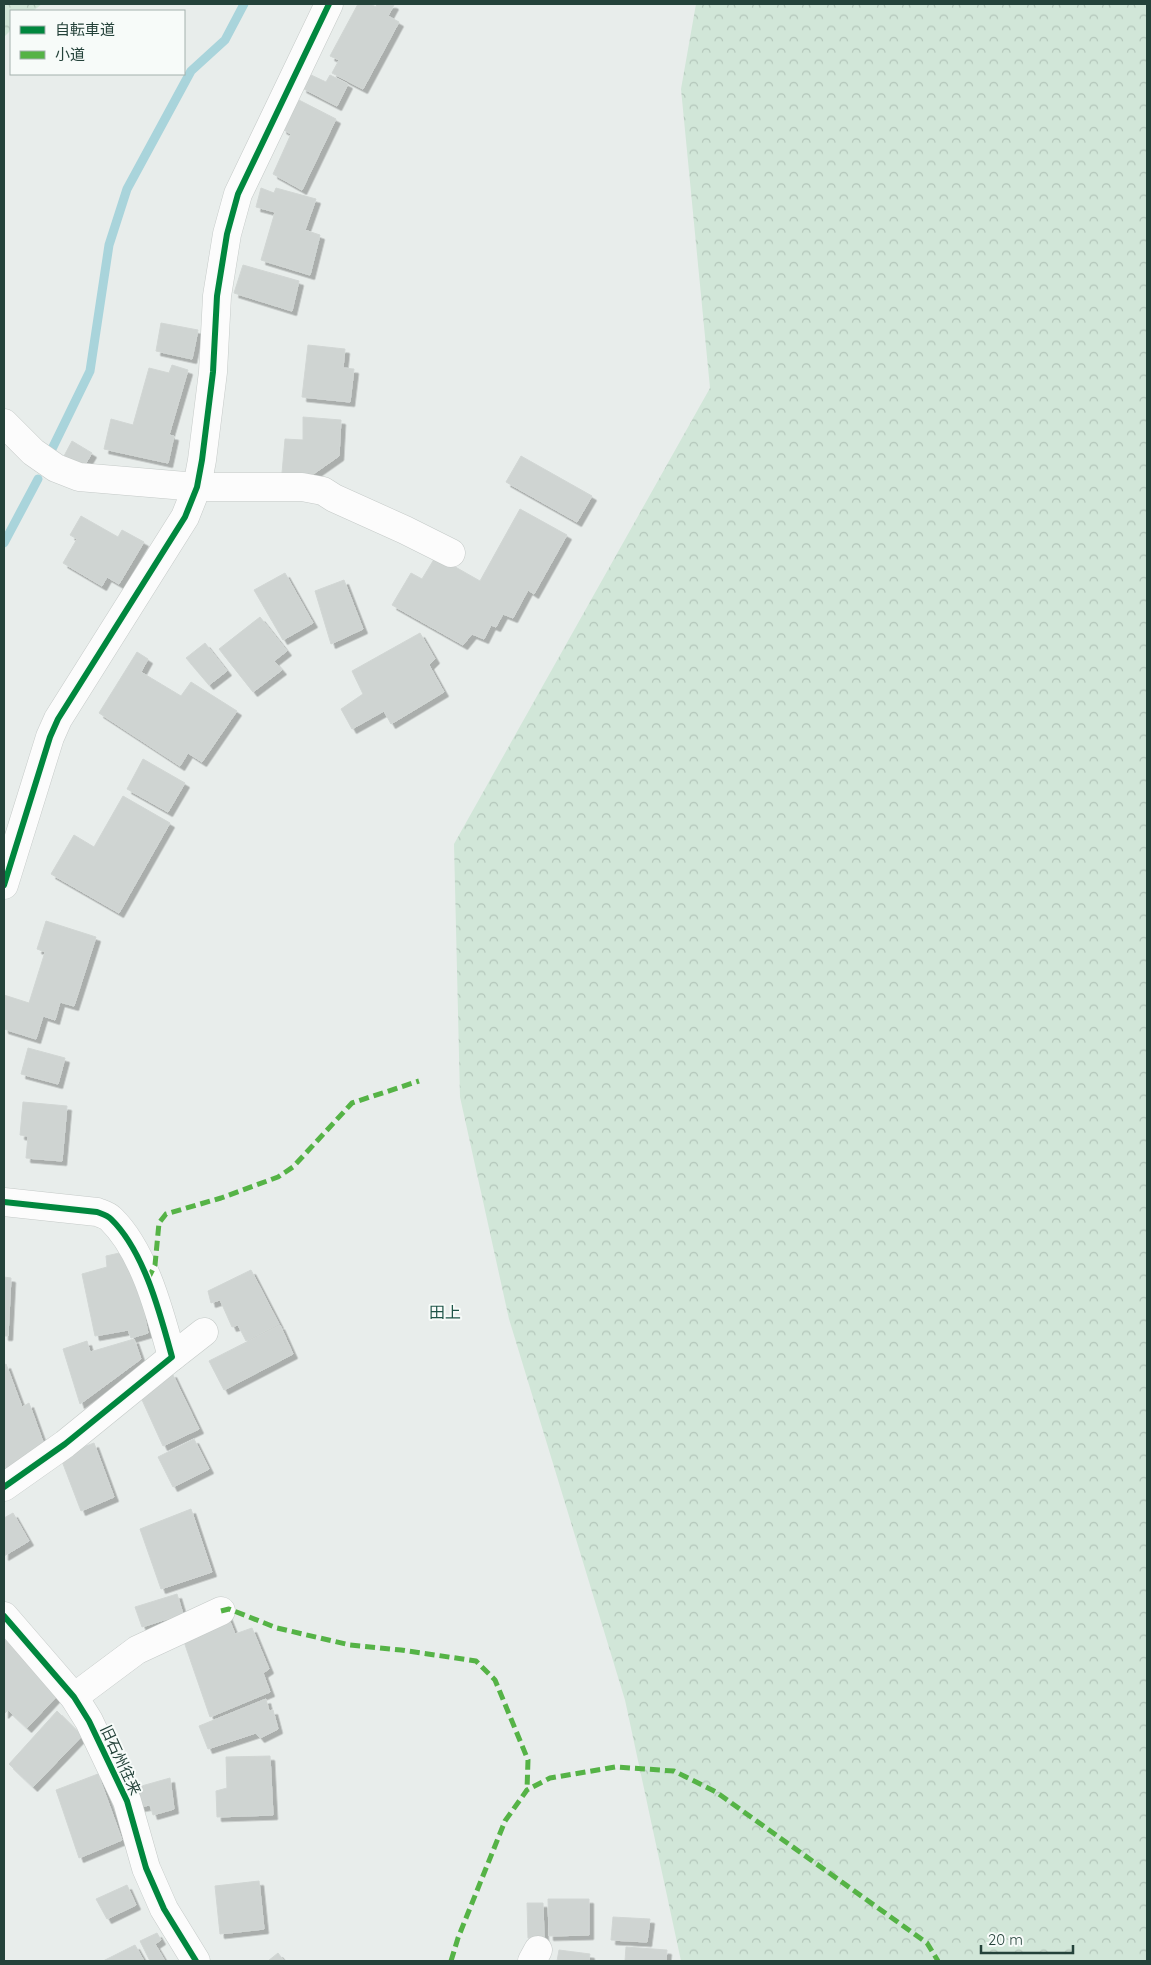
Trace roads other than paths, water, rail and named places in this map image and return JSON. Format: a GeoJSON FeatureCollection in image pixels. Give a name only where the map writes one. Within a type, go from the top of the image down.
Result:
{"type":"FeatureCollection","features":[{"type":"Feature","properties":{"kind":"street"},"geometry":{"type":"LineString","coordinates":[[4,885],[58,719],[185,517],[197,487],[213,372],[217,296],[228,234],[238,194],[329,4]]}},
{"type":"Feature","properties":{"kind":"street"},"geometry":{"type":"LineString","coordinates":[[4,423],[33,452],[56,468],[79,477],[197,487],[302,487],[323,491],[334,498],[451,553]]}},
{"type":"Feature","properties":{"kind":"street"},"geometry":{"type":"LineString","coordinates":[[4,1202],[97,1212],[110,1217],[125,1236],[148,1279],[172,1357]]}},
{"type":"Feature","properties":{"kind":"street"},"geometry":{"type":"LineString","coordinates":[[4,1487],[65,1444],[204,1332]]}},
{"type":"Feature","properties":{"kind":"street"},"geometry":{"type":"LineString","coordinates":[[74,1697],[137,1650],[221,1611]]}},
{"type":"Feature","properties":{"kind":"street","name":"旧石州往来"},"geometry":{"type":"LineString","coordinates":[[4,1616],[74,1697],[89,1721],[127,1801],[146,1868],[164,1909],[196,1961]]}},
{"type":"Feature","properties":{"kind":"waterway"},"geometry":{"type":"LineString","coordinates":[[51,451],[90,371],[109,245],[127,189],[191,71],[225,40],[244,4]]}},
{"type":"Feature","properties":{"kind":"waterway"},"geometry":{"type":"LineString","coordinates":[[4,543],[38,479]]}},
{"type":"Feature","properties":{"kind":"district","name":"田上"},"geometry":{"type":"Point","coordinates":[445,1312]}}]}
